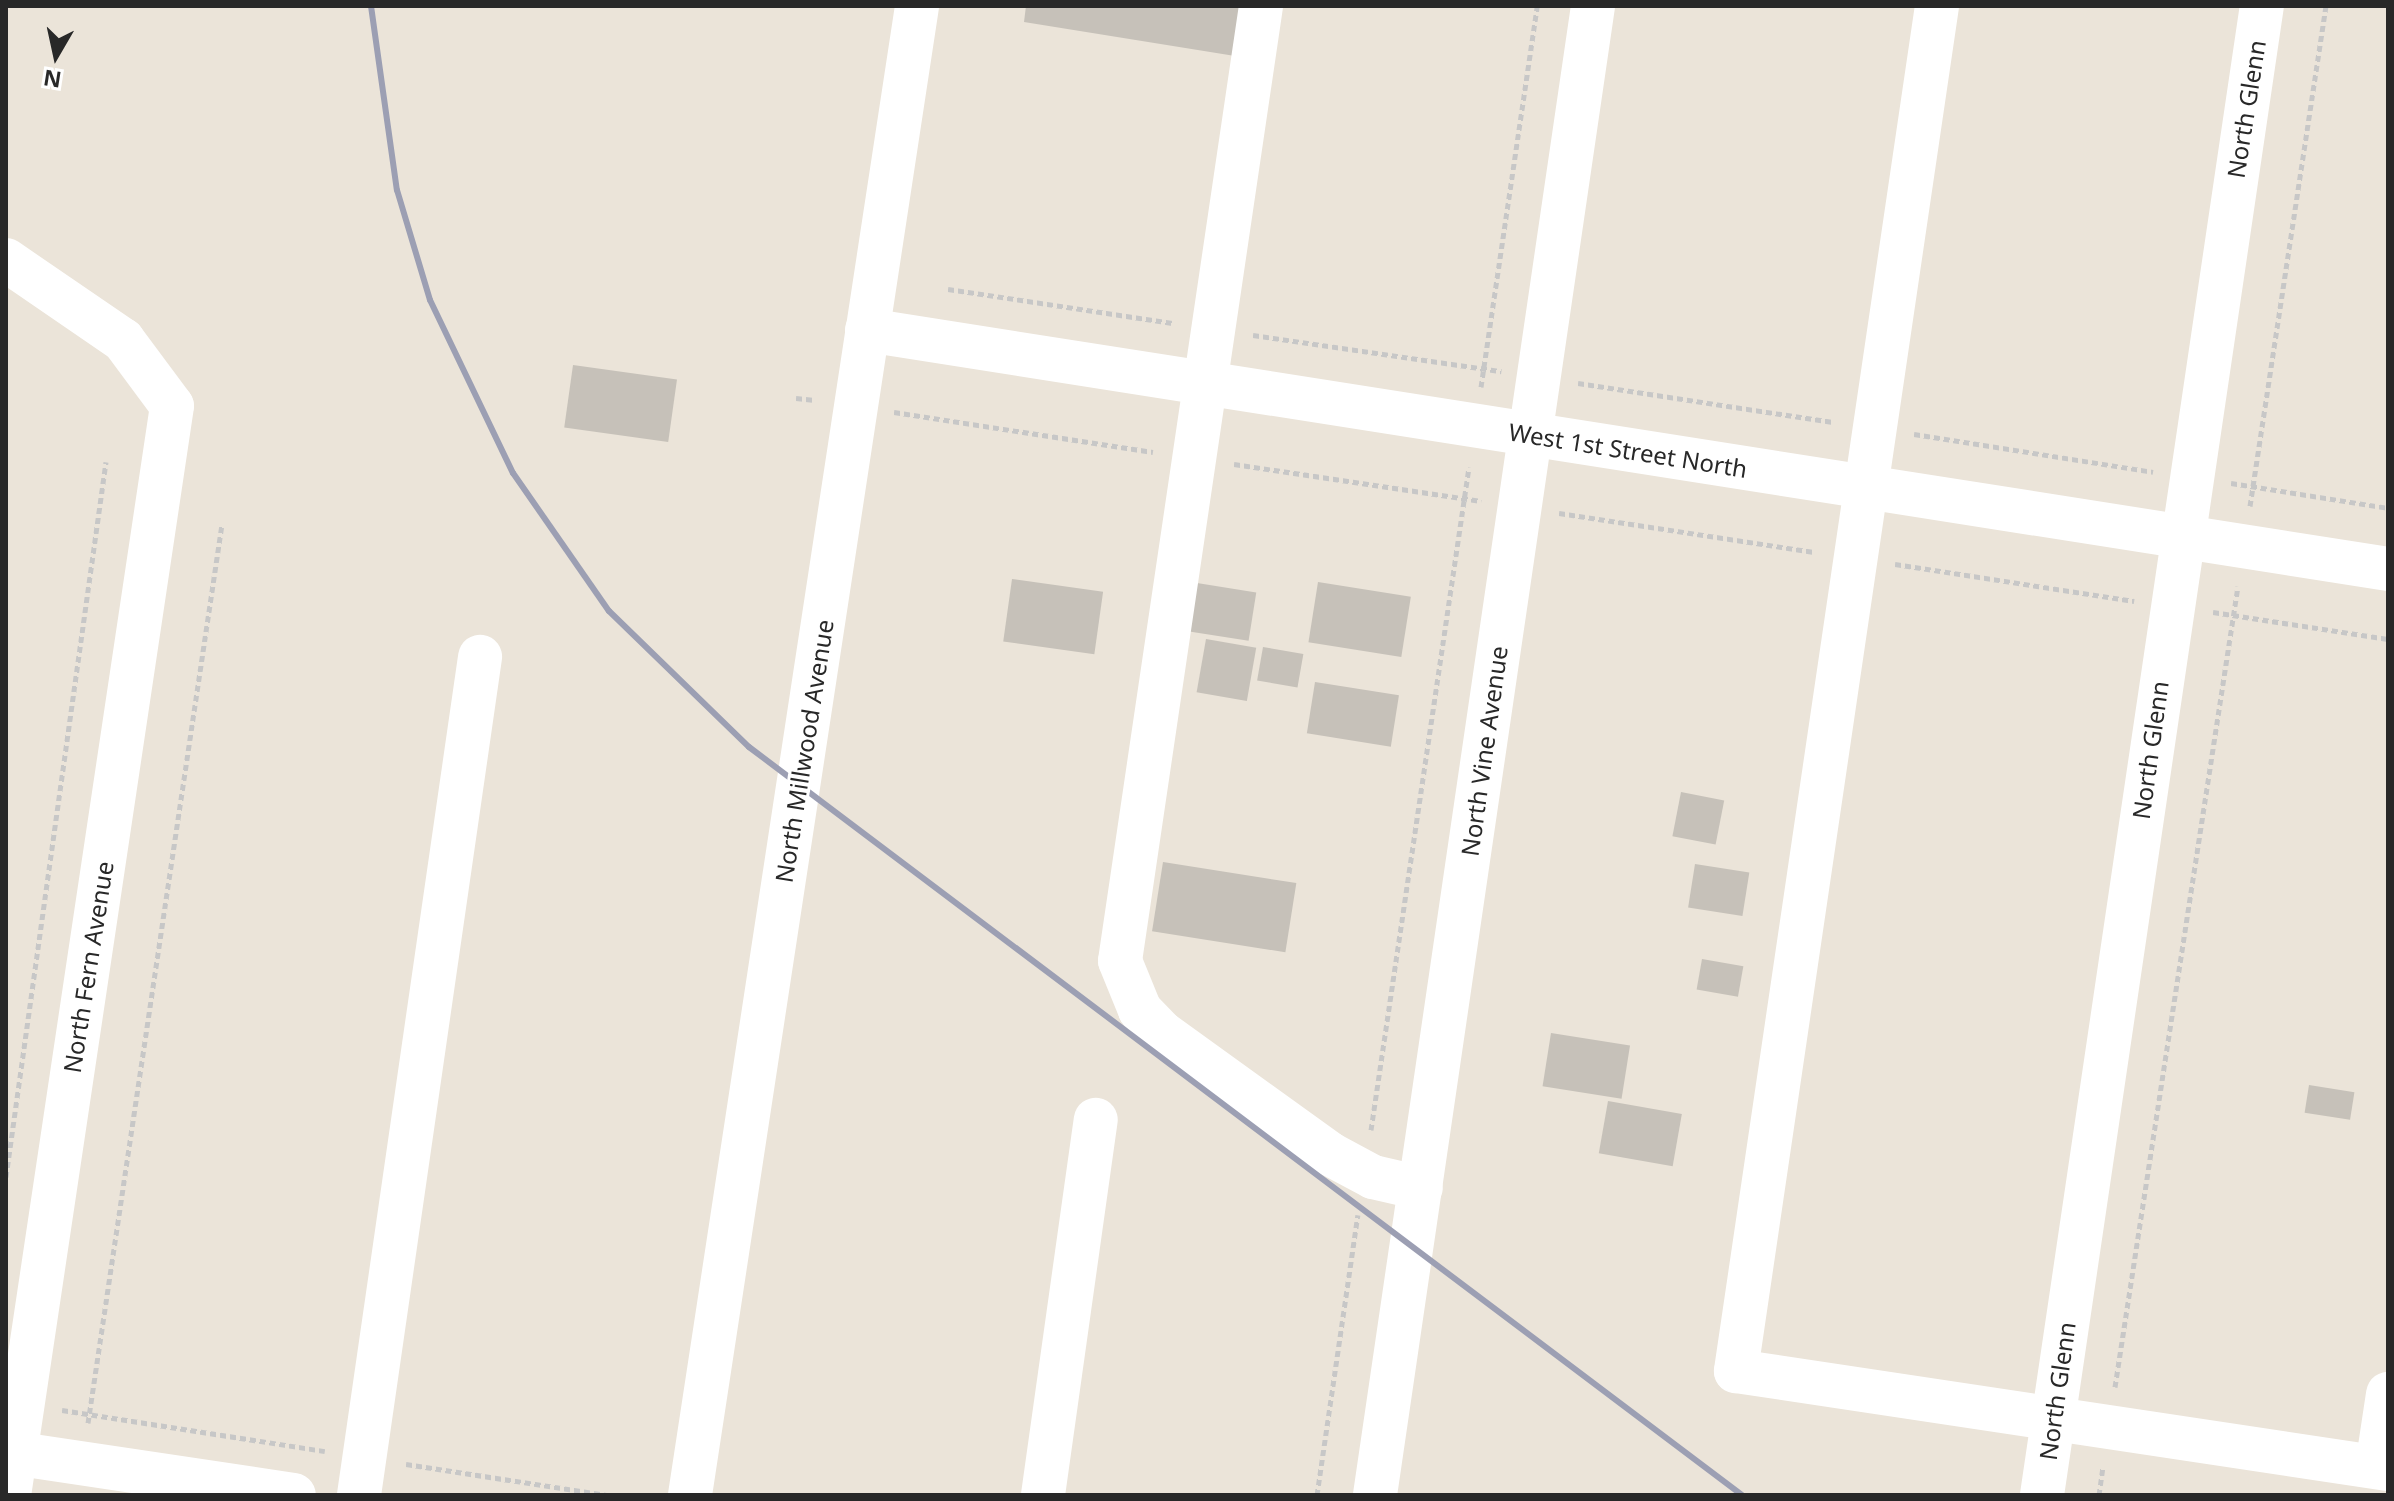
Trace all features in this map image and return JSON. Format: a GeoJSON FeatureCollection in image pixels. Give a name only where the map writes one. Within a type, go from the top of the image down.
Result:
{"type":"FeatureCollection","features":[{"type":"Feature","properties":{"kind":"street","name":"North Millwood Avenue"},"geometry":{"type":"LineString","coordinates":[[690,1495],[917,6]]}},
{"type":"Feature","properties":{"kind":"street"},"geometry":{"type":"LineString","coordinates":[[1261,6],[1209,385],[1120,961],[1140,1010],[1161,1032],[1364,1173],[1421,1188]]}},
{"type":"Feature","properties":{"kind":"street","name":"North Vine Avenue"},"geometry":{"type":"LineString","coordinates":[[1375,1495],[1593,6]]}},
{"type":"Feature","properties":{"kind":"street"},"geometry":{"type":"LineString","coordinates":[[1937,6],[1736,1371],[2382,1468],[2388,1394]]}},
{"type":"Feature","properties":{"kind":"street","name":"North Glenn"},"geometry":{"type":"LineString","coordinates":[[2042,1495],[2181,537],[2262,6]]}},
{"type":"Feature","properties":{"kind":"street","name":"North Fern Avenue"},"geometry":{"type":"LineString","coordinates":[[6,260],[123,340],[172,406],[10,1467]]}},
{"type":"Feature","properties":{"kind":"street","name":"West 1st Street North"},"geometry":{"type":"LineString","coordinates":[[867,330],[2388,569]]}},
{"type":"Feature","properties":{"kind":"street"},"geometry":{"type":"LineString","coordinates":[[362,1476],[480,657]]}},
{"type":"Feature","properties":{"kind":"street"},"geometry":{"type":"LineString","coordinates":[[1043,1495],[1096,1120]]}},
{"type":"Feature","properties":{"kind":"street"},"geometry":{"type":"LineString","coordinates":[[10,1467],[82,1463],[294,1495]]}},
{"type":"Feature","properties":{"kind":"path"},"geometry":{"type":"LineString","coordinates":[[1479,396],[1537,6]]}},
{"type":"Feature","properties":{"kind":"path"},"geometry":{"type":"LineString","coordinates":[[2249,515],[2326,6]]}},
{"type":"Feature","properties":{"kind":"path"},"geometry":{"type":"LineString","coordinates":[[6,1177],[106,462]]}},
{"type":"Feature","properties":{"kind":"path"},"geometry":{"type":"LineString","coordinates":[[1317,1495],[1469,466]]}},
{"type":"Feature","properties":{"kind":"path"},"geometry":{"type":"LineString","coordinates":[[2225,483],[2388,508]]}},
{"type":"Feature","properties":{"kind":"path"},"geometry":{"type":"LineString","coordinates":[[82,1463],[222,524]]}},
{"type":"Feature","properties":{"kind":"path"},"geometry":{"type":"LineString","coordinates":[[2099,1495],[2238,584]]}},
{"type":"Feature","properties":{"kind":"path"},"geometry":{"type":"LineString","coordinates":[[2200,610],[2388,639]]}},
{"type":"Feature","properties":{"kind":"path"},"geometry":{"type":"LineString","coordinates":[[22,1404],[90,1414],[362,1476],[607,1495]]}},
{"type":"Feature","properties":{"kind":"building"},"geometry":{"type":"Polygon","coordinates":[[[1026,6],[1244,6],[1235,56],[1024,22],[1026,6]]]}},
{"type":"Feature","properties":{"kind":"building"},"geometry":{"type":"Polygon","coordinates":[[[573,365],[677,380],[668,442],[564,427],[573,365]]]}},
{"type":"Feature","properties":{"kind":"building"},"geometry":{"type":"Polygon","coordinates":[[[1012,579],[1103,592],[1094,654],[1003,641],[1012,579]]]}},
{"type":"Feature","properties":{"kind":"building"},"geometry":{"type":"Polygon","coordinates":[[[1318,582],[1411,597],[1401,657],[1308,642],[1318,582]]]}},
{"type":"Feature","properties":{"kind":"building"},"geometry":{"type":"Polygon","coordinates":[[[1197,583],[1256,592],[1249,641],[1189,631],[1197,583]]]}},
{"type":"Feature","properties":{"kind":"building"},"geometry":{"type":"Polygon","coordinates":[[[1206,639],[1256,648],[1247,701],[1197,692],[1206,639]]]}},
{"type":"Feature","properties":{"kind":"building"},"geometry":{"type":"Polygon","coordinates":[[[1263,647],[1303,654],[1297,688],[1257,680],[1263,647]]]}},
{"type":"Feature","properties":{"kind":"building"},"geometry":{"type":"Polygon","coordinates":[[[1315,682],[1399,695],[1391,747],[1307,733],[1315,682]]]}},
{"type":"Feature","properties":{"kind":"building"},"geometry":{"type":"Polygon","coordinates":[[[1681,792],[1724,800],[1716,845],[1672,836],[1681,792]]]}},
{"type":"Feature","properties":{"kind":"building"},"geometry":{"type":"Polygon","coordinates":[[[1163,862],[1296,883],[1285,952],[1152,931],[1163,862]]]}},
{"type":"Feature","properties":{"kind":"building"},"geometry":{"type":"Polygon","coordinates":[[[1695,864],[1749,873],[1742,916],[1688,907],[1695,864]]]}},
{"type":"Feature","properties":{"kind":"building"},"geometry":{"type":"Polygon","coordinates":[[[1702,959],[1743,966],[1738,997],[1697,990],[1702,959]]]}},
{"type":"Feature","properties":{"kind":"building"},"geometry":{"type":"Polygon","coordinates":[[[1551,1033],[1630,1046],[1622,1099],[1543,1086],[1551,1033]]]}},
{"type":"Feature","properties":{"kind":"building"},"geometry":{"type":"Polygon","coordinates":[[[2309,1085],[2354,1092],[2350,1120],[2305,1113],[2309,1085]]]}},
{"type":"Feature","properties":{"kind":"building"},"geometry":{"type":"Polygon","coordinates":[[[1608,1101],[1682,1114],[1673,1166],[1599,1153],[1608,1101]]]}},
{"type":"Feature","properties":{"kind":"railway"},"geometry":{"type":"LineString","coordinates":[[371,6],[397,190],[430,300],[513,473],[609,611],[749,747],[1742,1495]]}}]}
